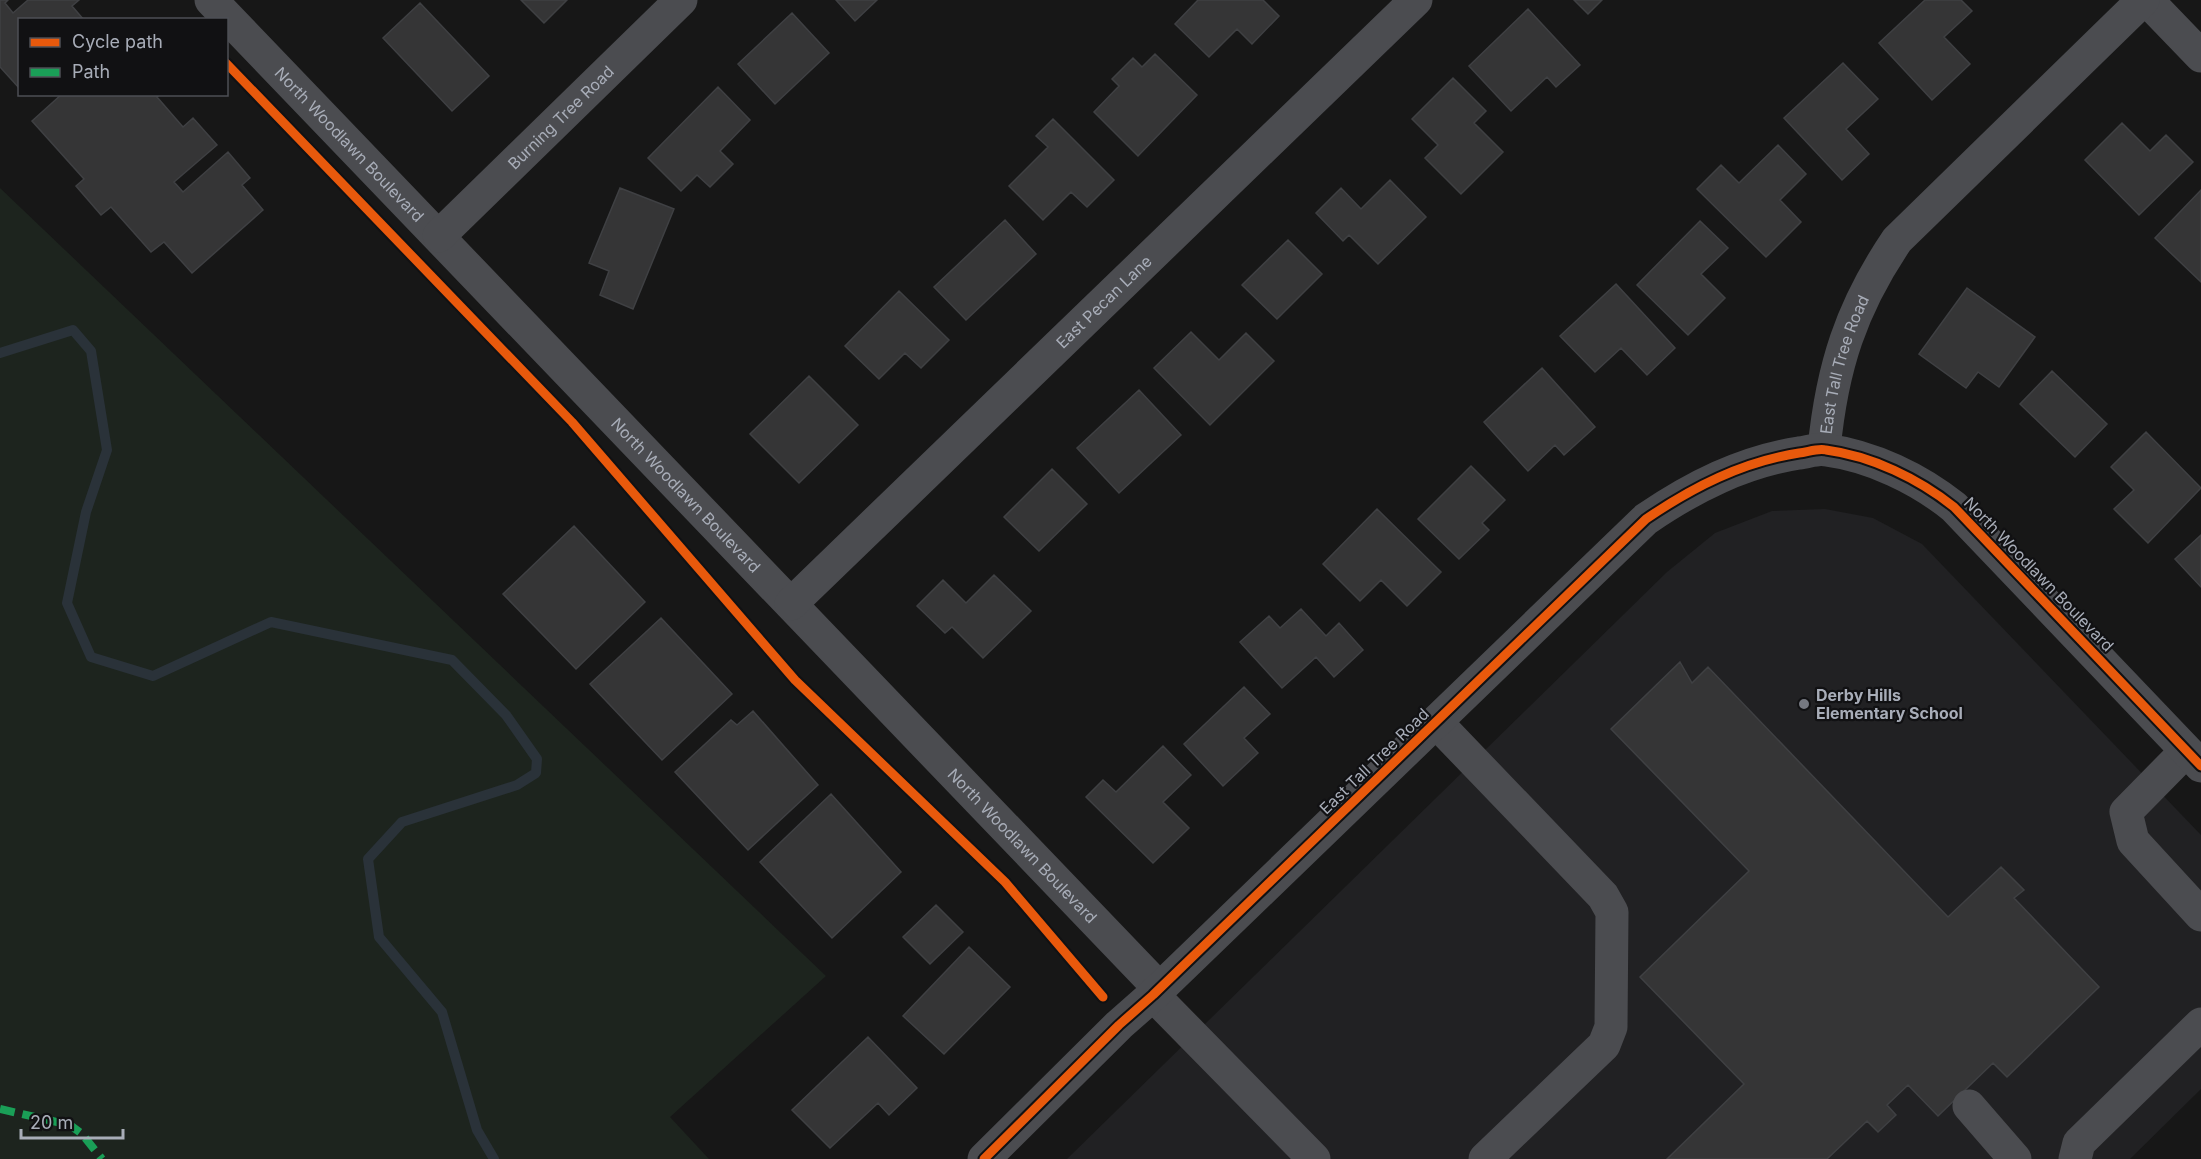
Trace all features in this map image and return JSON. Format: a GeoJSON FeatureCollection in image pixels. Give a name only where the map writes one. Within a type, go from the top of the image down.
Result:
{"type":"FeatureCollection","features":[{"type":"Feature","properties":{"kind":"street","name":"North Woodlawn Boulevard"},"geometry":{"type":"LineString","coordinates":[[211,0],[791,604],[1314,1159]]}},
{"type":"Feature","properties":{"kind":"street","name":"Burning Tree Road"},"geometry":{"type":"LineString","coordinates":[[439,236],[681,0]]}},
{"type":"Feature","properties":{"kind":"street","name":"East Pecan Lane"},"geometry":{"type":"LineString","coordinates":[[791,604],[1416,0]]}},
{"type":"Feature","properties":{"kind":"street"},"geometry":{"type":"LineString","coordinates":[[2145,0],[2201,56]]}},
{"type":"Feature","properties":{"kind":"street","name":"East Tall Tree Road"},"geometry":{"type":"LineString","coordinates":[[984,1159],[1119,1025],[1157,992],[1646,519],[1687,492],[1730,471],[1777,457],[1824,449],[1836,369],[1853,316],[1873,276],[1897,240],[2145,0]]}},
{"type":"Feature","properties":{"kind":"street","name":"North Woodlawn Boulevard"},"geometry":{"type":"LineString","coordinates":[[1824,449],[1884,466],[1938,494],[1954,507],[2194,759]]}},
{"type":"Feature","properties":{"kind":"street"},"geometry":{"type":"LineString","coordinates":[[1436,722],[1603,896],[1612,912],[1611,1027],[1604,1045],[1485,1159]]}},
{"type":"Feature","properties":{"kind":"street"},"geometry":{"type":"LineString","coordinates":[[2194,759],[2126,812],[2133,841],[2201,915]]}},
{"type":"Feature","properties":{"kind":"street"},"geometry":{"type":"LineString","coordinates":[[2075,1159],[2079,1143],[2201,1024]]}},
{"type":"Feature","properties":{"kind":"street"},"geometry":{"type":"LineString","coordinates":[[1969,1106],[2014,1159]]}},
{"type":"Feature","properties":{"kind":"shaded area"},"geometry":{"type":"Polygon","coordinates":[[[0,188],[826,976],[670,1117],[709,1159],[0,1159],[0,188]]]}},
{"type":"Feature","properties":{"kind":"shaded area","name":"Derby Hills Elementary School"},"geometry":{"type":"Polygon","coordinates":[[[1825,509],[1873,518],[1922,544],[2201,835],[2201,1089],[2130,1159],[1067,1159],[1667,572],[1715,533],[1772,511],[1825,509]]]}},
{"type":"Feature","properties":{"kind":"building"},"geometry":{"type":"Polygon","coordinates":[[[0,0],[8,0],[5,3],[13,13],[28,0],[79,0],[72,6],[82,18],[18,18],[18,87],[0,67],[0,0]]]}},
{"type":"Feature","properties":{"kind":"building"},"geometry":{"type":"Polygon","coordinates":[[[521,0],[567,0],[544,23],[521,0]]]}},
{"type":"Feature","properties":{"kind":"building"},"geometry":{"type":"Polygon","coordinates":[[[836,0],[877,0],[855,21],[836,0]]]}},
{"type":"Feature","properties":{"kind":"building"},"geometry":{"type":"Polygon","coordinates":[[[1198,0],[1263,0],[1279,16],[1252,44],[1237,29],[1209,57],[1175,24],[1198,0]]]}},
{"type":"Feature","properties":{"kind":"building"},"geometry":{"type":"Polygon","coordinates":[[[1574,0],[1602,0],[1588,14],[1574,0]]]}},
{"type":"Feature","properties":{"kind":"building"},"geometry":{"type":"Polygon","coordinates":[[[1925,0],[1961,0],[1972,11],[1944,37],[1970,64],[1932,100],[1879,43],[1925,0]]]}},
{"type":"Feature","properties":{"kind":"building"},"geometry":{"type":"Polygon","coordinates":[[[420,3],[489,76],[452,111],[383,38],[420,3]]]}},
{"type":"Feature","properties":{"kind":"building"},"geometry":{"type":"Polygon","coordinates":[[[1528,9],[1580,65],[1556,87],[1547,77],[1511,111],[1469,66],[1528,9]]]}},
{"type":"Feature","properties":{"kind":"building"},"geometry":{"type":"Polygon","coordinates":[[[792,13],[829,53],[775,104],[738,64],[792,13]]]}},
{"type":"Feature","properties":{"kind":"building"},"geometry":{"type":"Polygon","coordinates":[[[1155,54],[1197,95],[1138,156],[1094,112],[1119,86],[1112,79],[1133,58],[1142,67],[1155,54]]]}},
{"type":"Feature","properties":{"kind":"building"},"geometry":{"type":"Polygon","coordinates":[[[1843,63],[1878,99],[1846,129],[1869,154],[1842,180],[1784,118],[1843,63]]]}},
{"type":"Feature","properties":{"kind":"building"},"geometry":{"type":"Polygon","coordinates":[[[1453,78],[1486,111],[1474,123],[1503,152],[1461,194],[1425,158],[1438,145],[1412,119],[1453,78]]]}},
{"type":"Feature","properties":{"kind":"building"},"geometry":{"type":"Polygon","coordinates":[[[718,87],[750,120],[720,151],[733,164],[710,187],[697,175],[681,191],[648,158],[718,87]]]}},
{"type":"Feature","properties":{"kind":"building"},"geometry":{"type":"Polygon","coordinates":[[[60,96],[158,96],[183,127],[193,118],[217,145],[174,182],[183,192],[228,152],[250,178],[242,185],[263,210],[192,273],[164,242],[151,252],[111,207],[101,215],[76,186],[84,179],[32,121],[60,96]]]}},
{"type":"Feature","properties":{"kind":"building"},"geometry":{"type":"Polygon","coordinates":[[[1053,119],[1114,180],[1087,207],[1071,192],[1043,220],[1009,186],[1048,147],[1036,136],[1053,119]]]}},
{"type":"Feature","properties":{"kind":"building"},"geometry":{"type":"Polygon","coordinates":[[[2122,123],[2150,151],[2166,135],[2193,162],[2139,215],[2085,160],[2122,123]]]}},
{"type":"Feature","properties":{"kind":"building"},"geometry":{"type":"Polygon","coordinates":[[[1778,145],[1806,174],[1780,200],[1801,222],[1766,257],[1697,189],[1721,165],[1739,183],[1778,145]]]}},
{"type":"Feature","properties":{"kind":"building"},"geometry":{"type":"Polygon","coordinates":[[[1390,180],[1426,217],[1378,264],[1349,235],[1343,241],[1316,213],[1341,188],[1361,209],[1390,180]]]}},
{"type":"Feature","properties":{"kind":"building"},"geometry":{"type":"Polygon","coordinates":[[[620,188],[674,209],[633,309],[600,295],[609,271],[589,263],[620,188]]]}},
{"type":"Feature","properties":{"kind":"building"},"geometry":{"type":"Polygon","coordinates":[[[2201,190],[2201,282],[2155,238],[2201,190]]]}},
{"type":"Feature","properties":{"kind":"building"},"geometry":{"type":"Polygon","coordinates":[[[1005,220],[1036,254],[966,320],[934,287],[1005,220]]]}},
{"type":"Feature","properties":{"kind":"building"},"geometry":{"type":"Polygon","coordinates":[[[1700,221],[1728,248],[1701,274],[1725,298],[1688,335],[1637,285],[1700,221]]]}},
{"type":"Feature","properties":{"kind":"building"},"geometry":{"type":"Polygon","coordinates":[[[1288,240],[1322,274],[1277,319],[1242,285],[1288,240]]]}},
{"type":"Feature","properties":{"kind":"building"},"geometry":{"type":"Polygon","coordinates":[[[1616,284],[1675,348],[1647,375],[1621,348],[1595,372],[1560,336],[1616,284]]]}},
{"type":"Feature","properties":{"kind":"building"},"geometry":{"type":"Polygon","coordinates":[[[1967,288],[2035,337],[1999,387],[1978,372],[1966,388],[1919,354],[1967,288]]]}},
{"type":"Feature","properties":{"kind":"building"},"geometry":{"type":"Polygon","coordinates":[[[899,291],[949,340],[921,368],[905,353],[879,379],[845,346],[899,291]]]}},
{"type":"Feature","properties":{"kind":"building"},"geometry":{"type":"Polygon","coordinates":[[[1191,332],[1219,360],[1246,333],[1274,361],[1210,425],[1154,368],[1191,332]]]}},
{"type":"Feature","properties":{"kind":"building"},"geometry":{"type":"Polygon","coordinates":[[[1542,368],[1595,427],[1564,455],[1555,445],[1528,471],[1484,422],[1542,368]]]}},
{"type":"Feature","properties":{"kind":"building"},"geometry":{"type":"Polygon","coordinates":[[[2052,371],[2107,424],[2075,457],[2020,404],[2052,371]]]}},
{"type":"Feature","properties":{"kind":"building"},"geometry":{"type":"Polygon","coordinates":[[[809,376],[858,425],[799,483],[750,434],[809,376]]]}},
{"type":"Feature","properties":{"kind":"building"},"geometry":{"type":"Polygon","coordinates":[[[1139,390],[1181,435],[1119,493],[1077,448],[1139,390]]]}},
{"type":"Feature","properties":{"kind":"building"},"geometry":{"type":"Polygon","coordinates":[[[2146,432],[2201,488],[2148,543],[2114,509],[2134,490],[2111,467],[2146,432]]]}},
{"type":"Feature","properties":{"kind":"building"},"geometry":{"type":"Polygon","coordinates":[[[1471,466],[1505,500],[1482,523],[1489,530],[1459,559],[1418,519],[1471,466]]]}},
{"type":"Feature","properties":{"kind":"building"},"geometry":{"type":"Polygon","coordinates":[[[1052,469],[1087,504],[1039,551],[1004,517],[1052,469]]]}},
{"type":"Feature","properties":{"kind":"building"},"geometry":{"type":"Polygon","coordinates":[[[1377,509],[1441,572],[1407,606],[1381,580],[1360,601],[1323,564],[1377,509]]]}},
{"type":"Feature","properties":{"kind":"building"},"geometry":{"type":"Polygon","coordinates":[[[574,526],[645,602],[576,669],[503,594],[574,526]]]}},
{"type":"Feature","properties":{"kind":"building"},"geometry":{"type":"Polygon","coordinates":[[[2201,535],[2201,587],[2175,559],[2201,535]]]}},
{"type":"Feature","properties":{"kind":"building"},"geometry":{"type":"Polygon","coordinates":[[[994,575],[1031,611],[983,658],[952,627],[945,633],[917,606],[943,580],[966,603],[994,575]]]}},
{"type":"Feature","properties":{"kind":"building"},"geometry":{"type":"Polygon","coordinates":[[[1301,609],[1326,636],[1339,623],[1363,650],[1334,677],[1316,657],[1282,688],[1240,642],[1269,616],[1280,628],[1301,609]]]}},
{"type":"Feature","properties":{"kind":"building"},"geometry":{"type":"Polygon","coordinates":[[[661,618],[732,694],[662,760],[590,684],[661,618]]]}},
{"type":"Feature","properties":{"kind":"building"},"geometry":{"type":"Polygon","coordinates":[[[1680,662],[1692,683],[1708,667],[1948,917],[2001,867],[2024,890],[2014,898],[2099,987],[2007,1077],[1993,1063],[1938,1116],[1908,1085],[1887,1105],[1896,1115],[1878,1132],[1867,1121],[1827,1159],[1667,1159],[1744,1084],[1640,977],[1749,871],[1611,729],[1680,662]]]}},
{"type":"Feature","properties":{"kind":"building"},"geometry":{"type":"Polygon","coordinates":[[[1244,687],[1270,714],[1244,738],[1258,753],[1223,786],[1184,744],[1244,687]]]}},
{"type":"Feature","properties":{"kind":"building"},"geometry":{"type":"Polygon","coordinates":[[[753,711],[818,785],[748,850],[675,772],[731,720],[737,725],[753,711]]]}},
{"type":"Feature","properties":{"kind":"building"},"geometry":{"type":"Polygon","coordinates":[[[1163,746],[1191,775],[1163,802],[1189,828],[1153,863],[1086,797],[1103,780],[1116,792],[1163,746]]]}},
{"type":"Feature","properties":{"kind":"building"},"geometry":{"type":"Polygon","coordinates":[[[831,794],[901,872],[832,938],[760,862],[831,794]]]}},
{"type":"Feature","properties":{"kind":"building"},"geometry":{"type":"Polygon","coordinates":[[[936,905],[963,932],[930,964],[903,937],[936,905]]]}},
{"type":"Feature","properties":{"kind":"building"},"geometry":{"type":"Polygon","coordinates":[[[969,947],[1010,987],[944,1054],[903,1016],[969,947]]]}},
{"type":"Feature","properties":{"kind":"building"},"geometry":{"type":"Polygon","coordinates":[[[868,1037],[917,1088],[889,1115],[878,1103],[830,1148],[792,1110],[868,1037]]]}},
{"type":"Feature","properties":{"kind":"waterway"},"geometry":{"type":"LineString","coordinates":[[0,353],[73,330],[91,351],[107,450],[86,512],[67,603],[91,657],[153,676],[271,622],[452,660],[506,715],[537,759],[536,773],[517,785],[402,822],[368,859],[379,937],[442,1012],[477,1130],[494,1159]]}},
{"type":"Feature","properties":{"kind":"marked path"},"geometry":{"type":"LineString","coordinates":[[0,1109],[70,1125],[82,1134],[102,1159]]}},
{"type":"Feature","properties":{"kind":"cycle path"},"geometry":{"type":"LineString","coordinates":[[228,65],[572,422],[795,680],[1005,882],[1103,997]]}},
{"type":"Feature","properties":{"kind":"cycle path"},"geometry":{"type":"LineString","coordinates":[[984,1159],[1119,1025],[1153,995],[1646,519],[1700,486],[1738,469],[1778,457],[1823,450],[1877,463],[1926,487],[1954,507],[2201,766]]}},
{"type":"Feature","properties":{"kind":"place","name":"Derby Hills Elementary School"},"geometry":{"type":"Point","coordinates":[1804,704]}}]}
